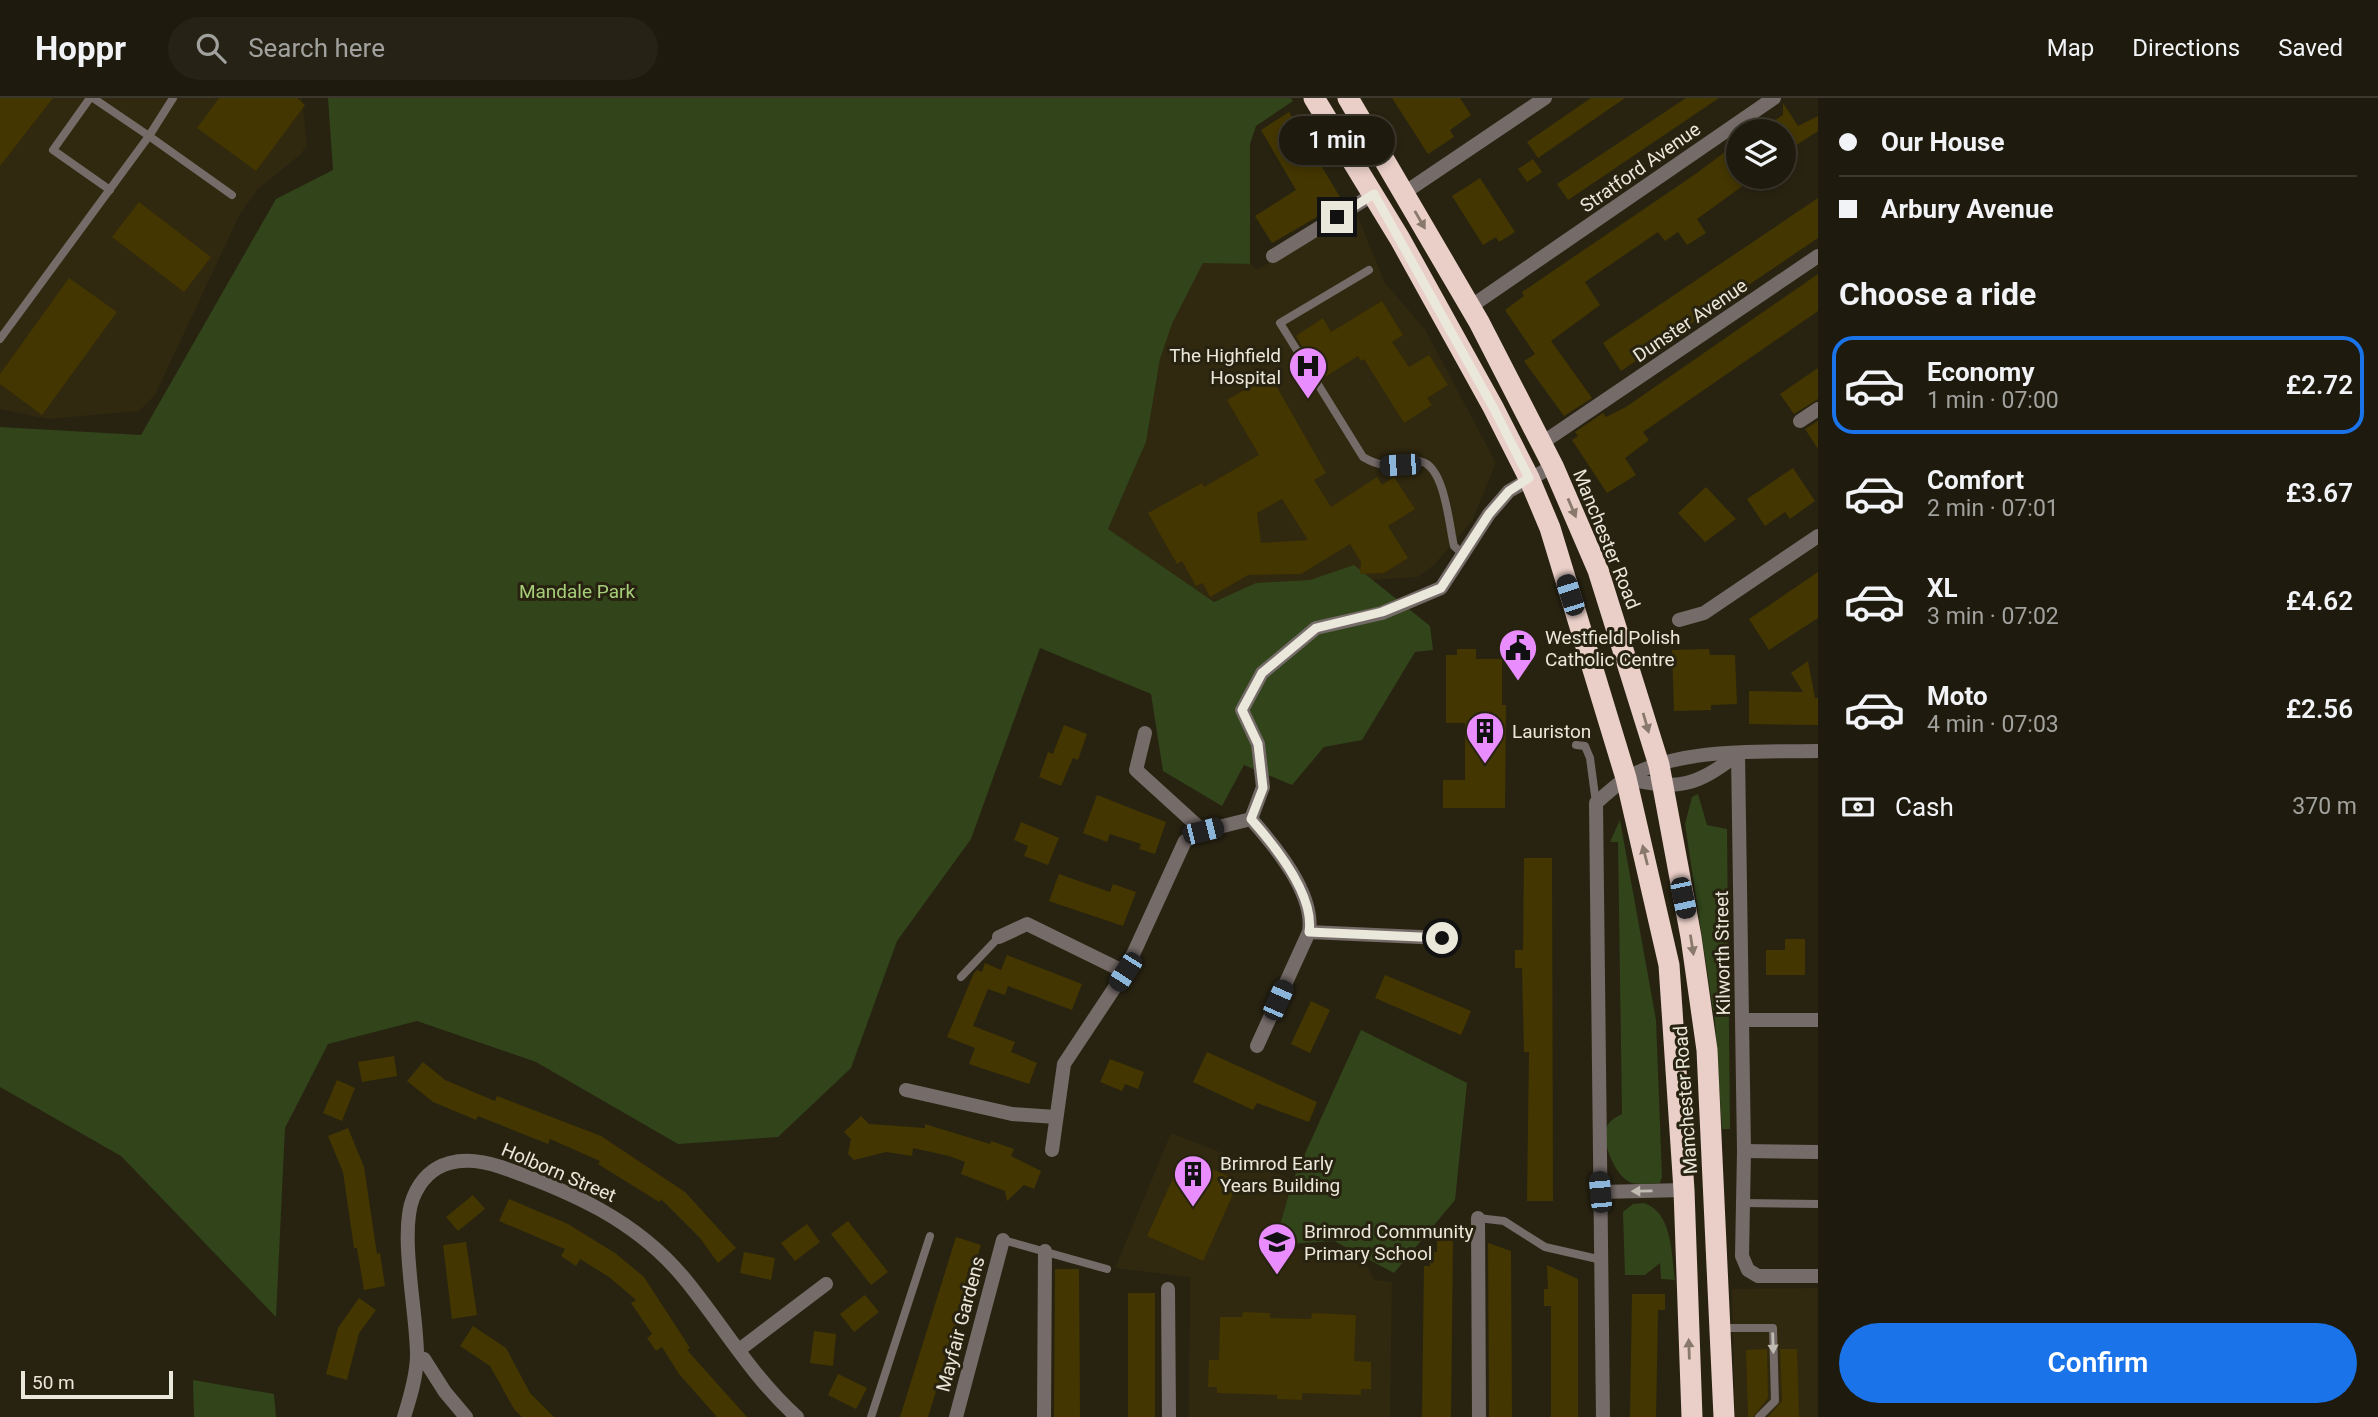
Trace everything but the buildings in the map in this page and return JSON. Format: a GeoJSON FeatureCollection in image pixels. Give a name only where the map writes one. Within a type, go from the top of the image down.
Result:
{"type":"FeatureCollection","features":[{"type":"Feature","properties":{"kind":"highway","name":"Manchester Road"},"geometry":{"type":"LineString","coordinates":[[1314,98],[1374,194],[1493,407],[1529,478],[1550,528],[1626,778],[1669,965],[1684,1190],[1692,1417]]}},
{"type":"Feature","properties":{"kind":"highway","name":"Manchester Road"},"geometry":{"type":"LineString","coordinates":[[1348,98],[1470,307],[1553,466],[1598,570],[1659,765],[1691,937],[1707,1050],[1724,1417]]}},
{"type":"Feature","properties":{"kind":"street"},"geometry":{"type":"LineString","coordinates":[[1404,193],[1545,98]]}},
{"type":"Feature","properties":{"kind":"street","name":"Stratford Avenue"},"geometry":{"type":"LineString","coordinates":[[1470,307],[1774,98]]}},
{"type":"Feature","properties":{"kind":"street"},"geometry":{"type":"LineString","coordinates":[[1273,257],[1374,194]]}},
{"type":"Feature","properties":{"kind":"street","name":"Dunster Avenue"},"geometry":{"type":"LineString","coordinates":[[1542,443],[1818,256]]}},
{"type":"Feature","properties":{"kind":"street"},"geometry":{"type":"LineString","coordinates":[[1800,421],[1818,409]]}},
{"type":"Feature","properties":{"kind":"street"},"geometry":{"type":"LineString","coordinates":[[1251,819],[1263,788],[1258,744],[1242,710],[1262,673],[1316,628],[1382,612],[1441,588],[1465,556],[1489,514],[1509,491],[1553,466]]}},
{"type":"Feature","properties":{"kind":"street"},"geometry":{"type":"LineString","coordinates":[[1679,620],[1704,613],[1818,536]]}},
{"type":"Feature","properties":{"kind":"street"},"geometry":{"type":"LineString","coordinates":[[1145,733],[1136,769],[1203,831]]}},
{"type":"Feature","properties":{"kind":"street"},"geometry":{"type":"LineString","coordinates":[[1603,1417],[1596,803],[1626,778],[1659,765],[1698,755],[1818,751]]}},
{"type":"Feature","properties":{"kind":"street"},"geometry":{"type":"LineString","coordinates":[[1626,778],[1664,787],[1711,775],[1738,754]]}},
{"type":"Feature","properties":{"kind":"street","name":"Kilworth Street"},"geometry":{"type":"LineString","coordinates":[[1738,754],[1743,1020],[1742,1256],[1748,1270],[1758,1276],[1818,1276]]}},
{"type":"Feature","properties":{"kind":"street"},"geometry":{"type":"LineString","coordinates":[[1052,1150],[1064,1064],[1125,972],[1185,841],[1203,831],[1251,819]]}},
{"type":"Feature","properties":{"kind":"street"},"geometry":{"type":"LineString","coordinates":[[1251,819],[1287,861],[1311,920],[1309,932],[1257,1046]]}},
{"type":"Feature","properties":{"kind":"street"},"geometry":{"type":"LineString","coordinates":[[999,937],[1027,924],[1125,972]]}},
{"type":"Feature","properties":{"kind":"street"},"geometry":{"type":"LineString","coordinates":[[1309,932],[1442,938]]}},
{"type":"Feature","properties":{"kind":"street"},"geometry":{"type":"LineString","coordinates":[[1743,1020],[1818,1020]]}},
{"type":"Feature","properties":{"kind":"street"},"geometry":{"type":"LineString","coordinates":[[906,1090],[1012,1114],[1056,1118]]}},
{"type":"Feature","properties":{"kind":"street"},"geometry":{"type":"LineString","coordinates":[[1744,1151],[1818,1152]]}},
{"type":"Feature","properties":{"kind":"street","name":"Holborn Street"},"geometry":{"type":"LineString","coordinates":[[404,1417],[417,1357],[408,1212],[419,1184],[430,1171],[453,1160],[474,1160],[526,1176],[590,1203],[627,1224],[683,1277],[763,1384],[797,1417]]}},
{"type":"Feature","properties":{"kind":"street"},"geometry":{"type":"LineString","coordinates":[[1600,1192],[1684,1190]]}},
{"type":"Feature","properties":{"kind":"street"},"geometry":{"type":"LineString","coordinates":[[1478,1219],[1479,1417]]}},
{"type":"Feature","properties":{"kind":"street","name":"Mayfair Gardens"},"geometry":{"type":"LineString","coordinates":[[956,1417],[1003,1240]]}},
{"type":"Feature","properties":{"kind":"street"},"geometry":{"type":"LineString","coordinates":[[1045,1251],[1045,1417]]}},
{"type":"Feature","properties":{"kind":"street"},"geometry":{"type":"LineString","coordinates":[[739,1350],[826,1284]]}},
{"type":"Feature","properties":{"kind":"street"},"geometry":{"type":"LineString","coordinates":[[1168,1289],[1169,1417]]}},
{"type":"Feature","properties":{"kind":"street"},"geometry":{"type":"LineString","coordinates":[[417,1357],[424,1359],[445,1392],[466,1417]]}},
{"type":"Feature","properties":{"kind":"lane"},"geometry":{"type":"LineString","coordinates":[[110,190],[53,150],[92,98],[232,195]]}},
{"type":"Feature","properties":{"kind":"lane"},"geometry":{"type":"LineString","coordinates":[[0,339],[149,136],[173,98]]}},
{"type":"Feature","properties":{"kind":"lane"},"geometry":{"type":"LineString","coordinates":[[1369,270],[1280,323],[1363,457],[1378,466],[1418,460],[1426,463],[1446,493],[1454,546],[1465,556]]}},
{"type":"Feature","properties":{"kind":"lane"},"geometry":{"type":"LineString","coordinates":[[1576,745],[1585,746],[1590,758],[1596,803]]}},
{"type":"Feature","properties":{"kind":"lane"},"geometry":{"type":"LineString","coordinates":[[961,977],[999,937]]}},
{"type":"Feature","properties":{"kind":"lane"},"geometry":{"type":"LineString","coordinates":[[1743,1203],[1818,1204]]}},
{"type":"Feature","properties":{"kind":"lane"},"geometry":{"type":"LineString","coordinates":[[1478,1219],[1504,1221],[1545,1247],[1602,1260]]}},
{"type":"Feature","properties":{"kind":"lane"},"geometry":{"type":"LineString","coordinates":[[871,1417],[930,1236]]}},
{"type":"Feature","properties":{"kind":"lane","name":"Mayfair Gardens"},"geometry":{"type":"LineString","coordinates":[[1003,1240],[1107,1269]]}},
{"type":"Feature","properties":{"kind":"lane"},"geometry":{"type":"LineString","coordinates":[[1720,1328],[1773,1328],[1775,1401],[1759,1417]]}},
{"type":"Feature","properties":{"kind":"shaded area"},"geometry":{"type":"Polygon","coordinates":[[[0,98],[302,98],[307,145],[301,154],[258,189],[240,214],[155,395],[139,411],[48,419],[0,409],[0,98]]]}},
{"type":"Feature","properties":{"kind":"shaded area","name":"The Highfield Hospital"},"geometry":{"type":"Polygon","coordinates":[[[1355,210],[1385,283],[1425,329],[1496,463],[1472,521],[1435,564],[1418,577],[1258,587],[1167,616],[1108,529],[1146,442],[1160,359],[1170,329],[1203,262],[1250,264],[1257,270],[1355,210]]]}},
{"type":"Feature","properties":{"kind":"shaded area","name":"Brimrod Community Primary School"},"geometry":{"type":"Polygon","coordinates":[[[1171,1133],[1293,1180],[1274,1245],[1362,1259],[1375,1280],[1392,1282],[1390,1417],[1189,1417],[1190,1277],[1115,1268],[1171,1133]]]}},
{"type":"Feature","properties":{"kind":"shaded area"},"geometry":{"type":"Polygon","coordinates":[[[1818,1288],[1818,1417],[1735,1417],[1732,1289],[1818,1288]]]}},
{"type":"Feature","properties":{"kind":"green space","name":"Mandale Park"},"geometry":{"type":"Polygon","coordinates":[[[328,98],[1291,98],[1293,101],[1256,126],[1250,144],[1250,264],[1203,263],[1172,324],[1160,359],[1146,442],[1108,529],[1214,602],[1256,583],[1310,580],[1354,565],[1430,626],[1433,650],[1415,652],[1362,740],[1324,747],[1292,785],[1244,765],[1222,806],[1163,771],[1151,694],[1040,648],[971,839],[897,941],[851,1068],[778,1137],[678,1144],[536,1062],[417,1021],[328,1044],[285,1128],[276,1317],[121,1156],[0,1087],[0,427],[141,435],[276,199],[333,170],[328,98]]]}},
{"type":"Feature","properties":{"kind":"green space"},"geometry":{"type":"Polygon","coordinates":[[[1698,794],[1707,825],[1727,829],[1730,1129],[1722,1129],[1715,1023],[1685,824],[1692,797],[1698,794]]]}},
{"type":"Feature","properties":{"kind":"green space"},"geometry":{"type":"Polygon","coordinates":[[[1620,820],[1656,1020],[1662,1177],[1660,1183],[1635,1184],[1626,1180],[1611,1160],[1605,1135],[1607,1126],[1622,1114],[1618,842],[1610,842],[1620,820]]]}},
{"type":"Feature","properties":{"kind":"green space"},"geometry":{"type":"Polygon","coordinates":[[[1361,1030],[1467,1083],[1455,1200],[1394,1273],[1334,1241],[1274,1245],[1293,1180],[1361,1030]]]}},
{"type":"Feature","properties":{"kind":"green space"},"geometry":{"type":"Polygon","coordinates":[[[1644,1203],[1661,1216],[1665,1225],[1675,1280],[1661,1279],[1660,1263],[1645,1275],[1625,1275],[1623,1212],[1633,1204],[1644,1203]]]}},
{"type":"Feature","properties":{"kind":"green space"},"geometry":{"type":"Polygon","coordinates":[[[193,1380],[274,1394],[276,1417],[194,1417],[193,1380]]]}},
{"type":"Feature","properties":{"kind":"place","name":"The Highfield Hospital"},"geometry":{"type":"Point","coordinates":[1308,400]}},
{"type":"Feature","properties":{"kind":"place","name":"Westfield Polish Catholic Centre"},"geometry":{"type":"Point","coordinates":[1518,682]}},
{"type":"Feature","properties":{"kind":"place","name":"Lauriston"},"geometry":{"type":"Point","coordinates":[1485,765]}},
{"type":"Feature","properties":{"kind":"place","name":"Brimrod Early Years Building"},"geometry":{"type":"Point","coordinates":[1193,1208]}},
{"type":"Feature","properties":{"kind":"place","name":"Brimrod Community Primary School"},"geometry":{"type":"Point","coordinates":[1277,1276]}},
{"type":"Feature","properties":{"kind":"route"},"geometry":{"type":"LineString","coordinates":[[1337,217],[1374,194],[1493,407],[1529,478],[1509,491],[1489,514],[1465,556],[1441,588],[1382,612],[1316,628],[1262,673],[1242,710],[1258,744],[1263,788],[1251,819],[1287,861],[1311,920],[1309,932],[1442,938]]}}]}
